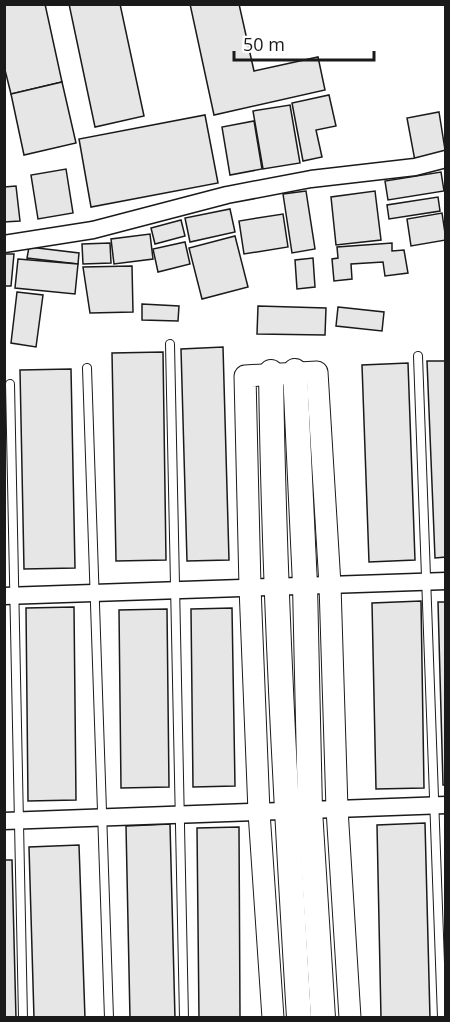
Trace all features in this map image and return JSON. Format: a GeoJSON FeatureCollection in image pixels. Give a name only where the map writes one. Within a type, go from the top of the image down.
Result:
{"type":"FeatureCollection","features":[{"type":"Feature","properties":{"kind":"main road"},"geometry":{"type":"LineString","coordinates":[[302,372],[310,810],[323,1017]]}},
{"type":"Feature","properties":{"kind":"main road"},"geometry":{"type":"LineString","coordinates":[[271,374],[276,586],[286,811],[299,1017]]}},
{"type":"Feature","properties":{"kind":"street"},"geometry":{"type":"LineString","coordinates":[[4,244],[93,230],[227,195],[311,179],[415,167],[446,159]]}},
{"type":"Feature","properties":{"kind":"street"},"geometry":{"type":"LineString","coordinates":[[273,1017],[259,812],[245,376],[302,372],[330,585],[337,809],[350,1017]]}},
{"type":"Feature","properties":{"kind":"street"},"geometry":{"type":"LineString","coordinates":[[10,595],[446,580]]}},
{"type":"Feature","properties":{"kind":"street"},"geometry":{"type":"LineString","coordinates":[[12,821],[440,806]]}},
{"type":"Feature","properties":{"kind":"lane"},"geometry":{"type":"LineString","coordinates":[[170,344],[184,1017]]}},
{"type":"Feature","properties":{"kind":"lane"},"geometry":{"type":"LineString","coordinates":[[418,356],[426,581],[440,806],[442,1017]]}},
{"type":"Feature","properties":{"kind":"lane"},"geometry":{"type":"LineString","coordinates":[[87,368],[109,1017]]}},
{"type":"Feature","properties":{"kind":"lane"},"geometry":{"type":"LineString","coordinates":[[10,384],[12,821],[23,1017]]}},
{"type":"Feature","properties":{"kind":"building"},"geometry":{"type":"Polygon","coordinates":[[[4,4],[45,4],[62,82],[11,94],[4,66],[4,4]]]}},
{"type":"Feature","properties":{"kind":"building"},"geometry":{"type":"Polygon","coordinates":[[[69,4],[120,4],[144,116],[95,127],[69,4]]]}},
{"type":"Feature","properties":{"kind":"building"},"geometry":{"type":"Polygon","coordinates":[[[190,4],[239,4],[254,71],[318,57],[325,90],[214,115],[190,4]]]}},
{"type":"Feature","properties":{"kind":"building"},"geometry":{"type":"Polygon","coordinates":[[[62,82],[76,143],[24,155],[11,94],[62,82]]]}},
{"type":"Feature","properties":{"kind":"building"},"geometry":{"type":"Polygon","coordinates":[[[329,95],[336,126],[316,130],[322,157],[303,161],[292,103],[329,95]]]}},
{"type":"Feature","properties":{"kind":"building"},"geometry":{"type":"Polygon","coordinates":[[[290,105],[300,163],[263,169],[253,111],[290,105]]]}},
{"type":"Feature","properties":{"kind":"building"},"geometry":{"type":"Polygon","coordinates":[[[439,112],[446,156],[415,161],[407,118],[439,112]]]}},
{"type":"Feature","properties":{"kind":"building"},"geometry":{"type":"Polygon","coordinates":[[[205,115],[218,183],[91,207],[79,139],[205,115]]]}},
{"type":"Feature","properties":{"kind":"building"},"geometry":{"type":"Polygon","coordinates":[[[254,121],[262,169],[230,175],[222,127],[254,121]]]}},
{"type":"Feature","properties":{"kind":"building"},"geometry":{"type":"Polygon","coordinates":[[[66,169],[73,213],[38,219],[31,175],[66,169]]]}},
{"type":"Feature","properties":{"kind":"building"},"geometry":{"type":"Polygon","coordinates":[[[441,172],[444,191],[388,200],[385,181],[441,172]]]}},
{"type":"Feature","properties":{"kind":"building"},"geometry":{"type":"Polygon","coordinates":[[[16,186],[20,221],[4,222],[4,187],[16,186]]]}},
{"type":"Feature","properties":{"kind":"building"},"geometry":{"type":"Polygon","coordinates":[[[306,191],[315,249],[292,253],[283,194],[306,191]]]}},
{"type":"Feature","properties":{"kind":"building"},"geometry":{"type":"Polygon","coordinates":[[[375,191],[381,240],[336,245],[331,197],[375,191]]]}},
{"type":"Feature","properties":{"kind":"building"},"geometry":{"type":"Polygon","coordinates":[[[438,197],[440,211],[389,219],[387,205],[438,197]]]}},
{"type":"Feature","properties":{"kind":"building"},"geometry":{"type":"Polygon","coordinates":[[[230,209],[235,232],[190,242],[185,218],[230,209]]]}},
{"type":"Feature","properties":{"kind":"building"},"geometry":{"type":"Polygon","coordinates":[[[442,213],[446,240],[411,246],[407,219],[442,213]]]}},
{"type":"Feature","properties":{"kind":"building"},"geometry":{"type":"Polygon","coordinates":[[[283,214],[288,247],[244,254],[239,221],[283,214]]]}},
{"type":"Feature","properties":{"kind":"building"},"geometry":{"type":"Polygon","coordinates":[[[181,220],[185,236],[155,244],[151,228],[181,220]]]}},
{"type":"Feature","properties":{"kind":"building"},"geometry":{"type":"Polygon","coordinates":[[[150,234],[153,259],[114,264],[111,239],[150,234]]]}},
{"type":"Feature","properties":{"kind":"building"},"geometry":{"type":"Polygon","coordinates":[[[235,236],[248,287],[202,299],[189,248],[235,236]]]}},
{"type":"Feature","properties":{"kind":"building"},"geometry":{"type":"Polygon","coordinates":[[[185,242],[190,264],[158,272],[153,249],[185,242]]]}},
{"type":"Feature","properties":{"kind":"building"},"geometry":{"type":"Polygon","coordinates":[[[110,243],[111,263],[83,264],[82,244],[110,243]]]}},
{"type":"Feature","properties":{"kind":"building"},"geometry":{"type":"Polygon","coordinates":[[[392,243],[392,251],[404,250],[408,273],[385,276],[383,262],[351,264],[352,279],[334,281],[332,259],[338,258],[337,247],[392,243]]]}},
{"type":"Feature","properties":{"kind":"building"},"geometry":{"type":"Polygon","coordinates":[[[29,247],[79,253],[78,264],[27,258],[29,247]]]}},
{"type":"Feature","properties":{"kind":"building"},"geometry":{"type":"Polygon","coordinates":[[[4,254],[14,254],[11,286],[4,286],[4,254]]]}},
{"type":"Feature","properties":{"kind":"building"},"geometry":{"type":"Polygon","coordinates":[[[313,258],[315,287],[297,289],[295,260],[313,258]]]}},
{"type":"Feature","properties":{"kind":"building"},"geometry":{"type":"Polygon","coordinates":[[[18,259],[78,264],[75,294],[15,288],[18,259]]]}},
{"type":"Feature","properties":{"kind":"building"},"geometry":{"type":"Polygon","coordinates":[[[132,266],[133,312],[90,313],[83,267],[132,266]]]}},
{"type":"Feature","properties":{"kind":"building"},"geometry":{"type":"Polygon","coordinates":[[[17,292],[43,295],[36,347],[11,343],[17,292]]]}},
{"type":"Feature","properties":{"kind":"building"},"geometry":{"type":"Polygon","coordinates":[[[142,304],[179,306],[178,321],[142,320],[142,304]]]}},
{"type":"Feature","properties":{"kind":"building"},"geometry":{"type":"Polygon","coordinates":[[[258,306],[326,308],[325,335],[257,334],[258,306]]]}},
{"type":"Feature","properties":{"kind":"building"},"geometry":{"type":"Polygon","coordinates":[[[338,307],[384,312],[382,331],[336,326],[338,307]]]}},
{"type":"Feature","properties":{"kind":"building"},"geometry":{"type":"Polygon","coordinates":[[[223,347],[229,560],[187,561],[181,349],[223,347]]]}},
{"type":"Feature","properties":{"kind":"building"},"geometry":{"type":"Polygon","coordinates":[[[163,352],[166,560],[116,561],[112,353],[163,352]]]}},
{"type":"Feature","properties":{"kind":"building"},"geometry":{"type":"Polygon","coordinates":[[[427,361],[446,361],[446,557],[435,558],[427,361]]]}},
{"type":"Feature","properties":{"kind":"building"},"geometry":{"type":"Polygon","coordinates":[[[408,363],[415,560],[369,562],[362,365],[408,363]]]}},
{"type":"Feature","properties":{"kind":"building"},"geometry":{"type":"Polygon","coordinates":[[[71,369],[75,568],[24,569],[20,370],[71,369]]]}},
{"type":"Feature","properties":{"kind":"building"},"geometry":{"type":"Polygon","coordinates":[[[421,601],[424,788],[376,789],[372,603],[421,601]]]}},
{"type":"Feature","properties":{"kind":"building"},"geometry":{"type":"Polygon","coordinates":[[[438,602],[446,602],[446,785],[443,785],[438,602]]]}},
{"type":"Feature","properties":{"kind":"building"},"geometry":{"type":"Polygon","coordinates":[[[74,607],[76,800],[28,801],[26,608],[74,607]]]}},
{"type":"Feature","properties":{"kind":"building"},"geometry":{"type":"Polygon","coordinates":[[[232,608],[235,786],[193,787],[191,609],[232,608]]]}},
{"type":"Feature","properties":{"kind":"building"},"geometry":{"type":"Polygon","coordinates":[[[167,609],[169,787],[121,788],[119,610],[167,609]]]}},
{"type":"Feature","properties":{"kind":"building"},"geometry":{"type":"Polygon","coordinates":[[[425,823],[430,1018],[381,1018],[377,825],[425,823]]]}},
{"type":"Feature","properties":{"kind":"building"},"geometry":{"type":"Polygon","coordinates":[[[170,824],[175,1018],[130,1018],[126,826],[170,824]]]}},
{"type":"Feature","properties":{"kind":"building"},"geometry":{"type":"Polygon","coordinates":[[[239,827],[240,1018],[199,1018],[197,828],[239,827]]]}},
{"type":"Feature","properties":{"kind":"building"},"geometry":{"type":"Polygon","coordinates":[[[79,845],[85,1018],[34,1018],[29,847],[79,845]]]}},
{"type":"Feature","properties":{"kind":"building"},"geometry":{"type":"Polygon","coordinates":[[[4,860],[12,860],[16,1018],[4,1018],[4,860]]]}}]}
